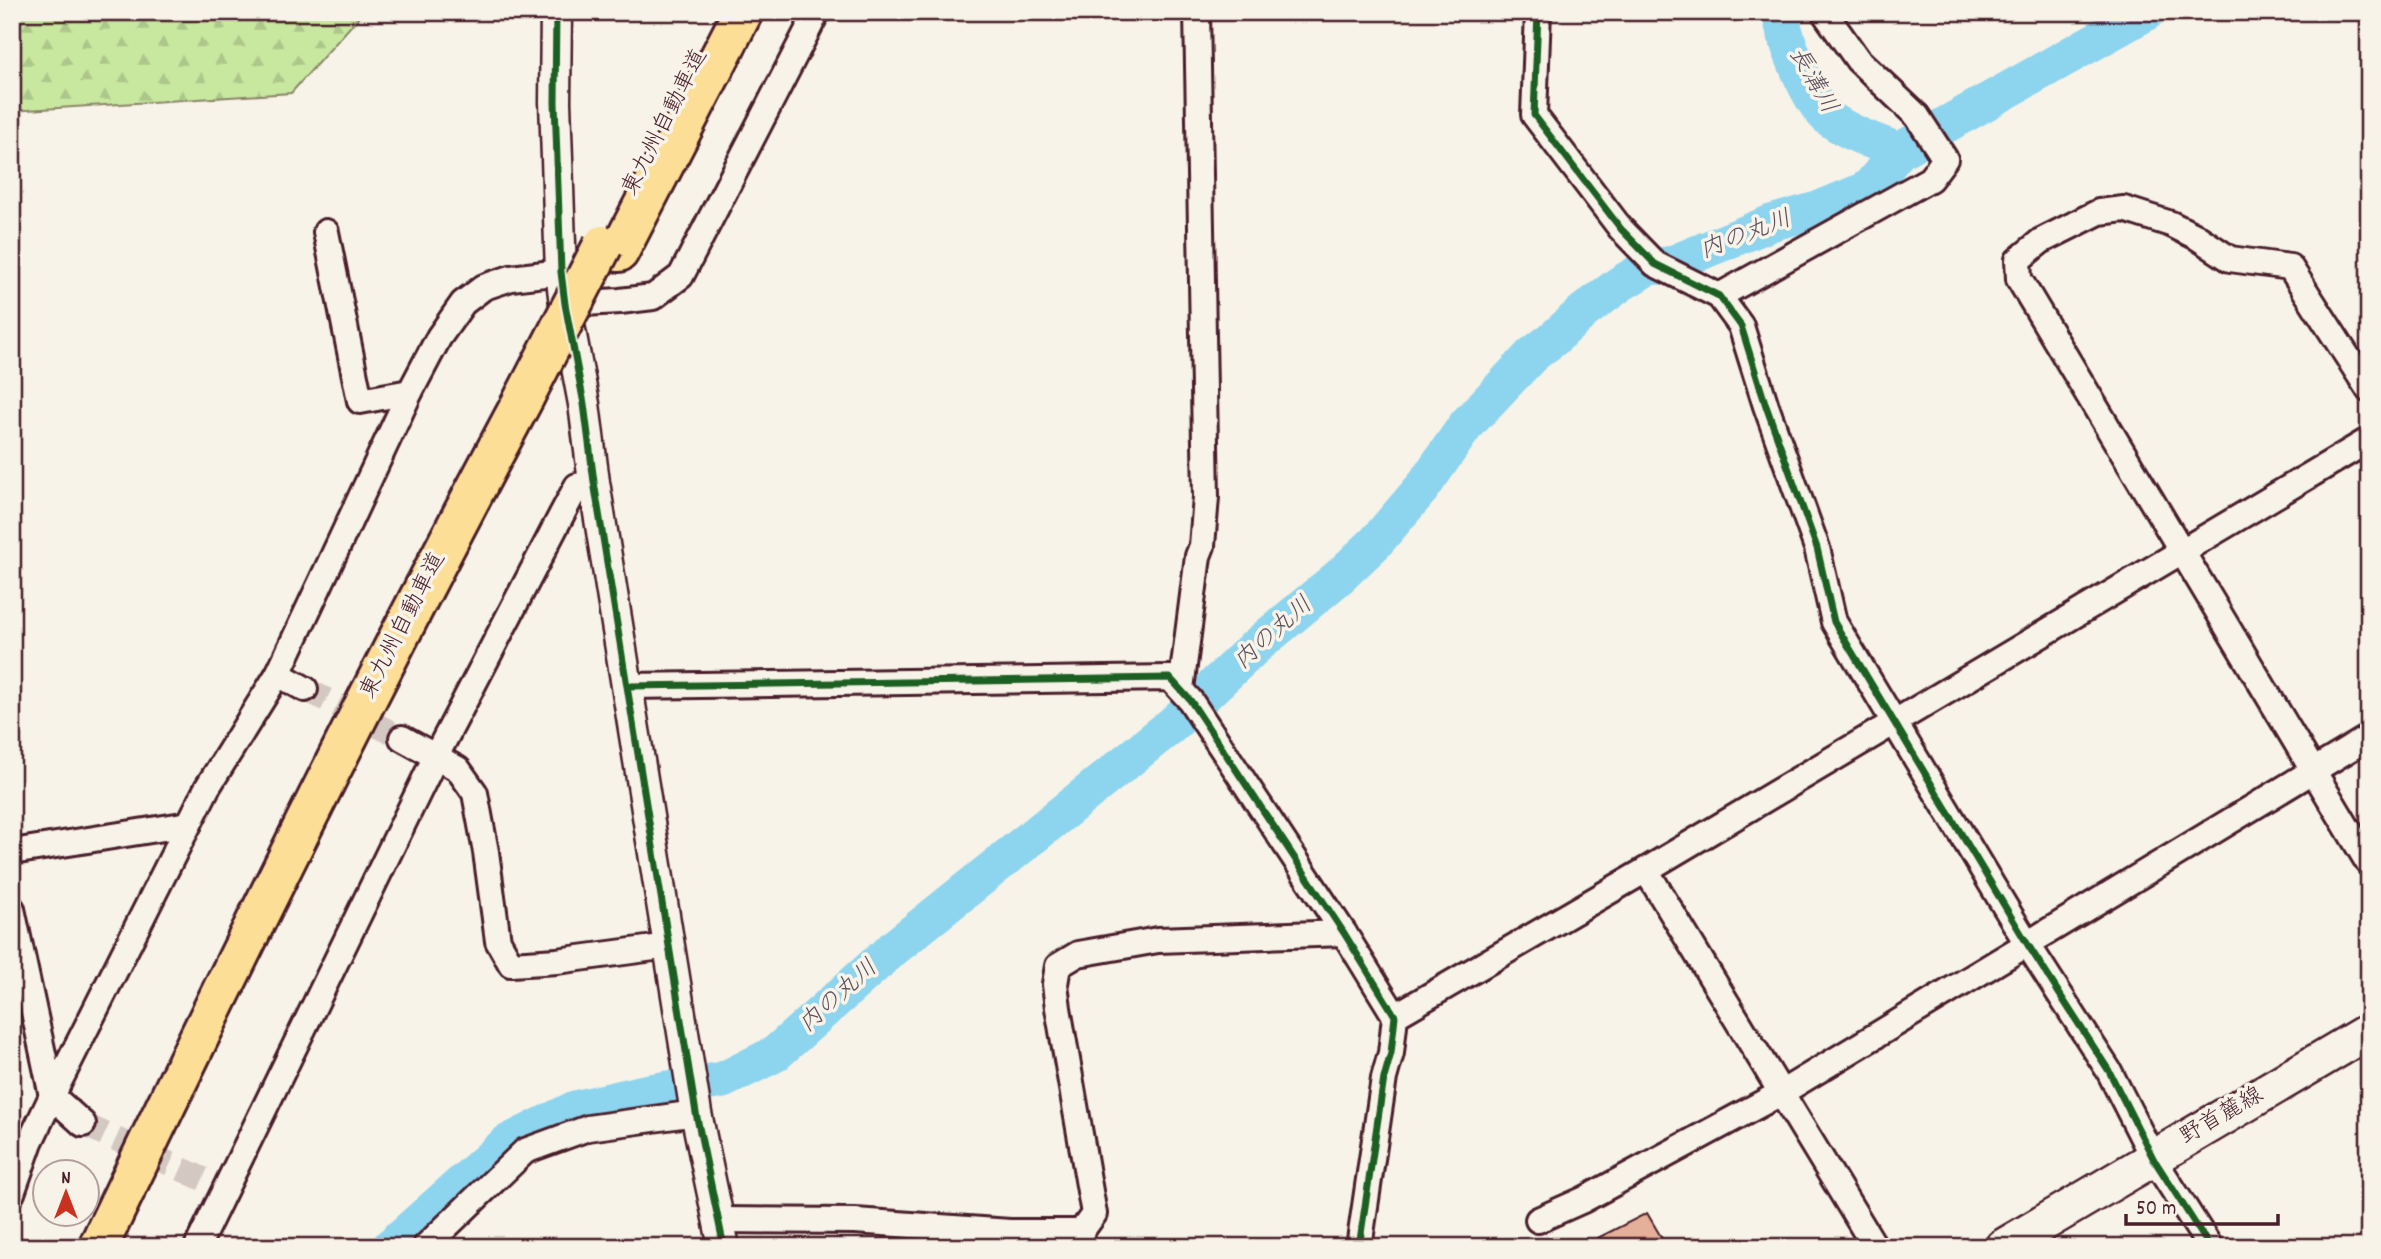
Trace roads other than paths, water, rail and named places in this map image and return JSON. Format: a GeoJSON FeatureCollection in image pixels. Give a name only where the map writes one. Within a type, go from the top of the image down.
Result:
{"type":"FeatureCollection","features":[{"type":"Feature","properties":{"kind":"highway","name":"東九州自動車道"},"geometry":{"type":"LineString","coordinates":[[611,249],[723,12]]}},
{"type":"Feature","properties":{"kind":"highway","name":"東九州自動車道"},"geometry":{"type":"LineString","coordinates":[[120,1247],[534,398],[611,249],[743,12]]}},
{"type":"Feature","properties":{"kind":"highway","name":"東九州自動車道"},"geometry":{"type":"LineString","coordinates":[[98,1247],[236,959],[449,538],[534,398]]}},
{"type":"Feature","properties":{"kind":"main road","name":"野首麓線"},"geometry":{"type":"LineString","coordinates":[[2003,1247],[2369,1031]]}},
{"type":"Feature","properties":{"kind":"street"},"geometry":{"type":"LineString","coordinates":[[556,12],[555,102],[561,272],[565,304],[584,404],[594,482],[696,1113],[722,1233],[855,1221],[1010,1232],[1081,1232],[1094,1214],[1058,1008],[1055,984],[1058,966],[1078,954],[1158,940],[1344,933]]}},
{"type":"Feature","properties":{"kind":"street"},"geometry":{"type":"LineString","coordinates":[[565,304],[653,297],[681,276],[817,12]]}},
{"type":"Feature","properties":{"kind":"street"},"geometry":{"type":"LineString","coordinates":[[1181,689],[1198,556],[1202,546],[1206,497],[1197,12]]}},
{"type":"Feature","properties":{"kind":"street"},"geometry":{"type":"LineString","coordinates":[[1538,12],[1534,115],[1622,229],[1655,264],[1719,296],[1741,326],[1766,406],[1817,548],[1834,622],[2028,945],[2109,1071],[2153,1158],[2210,1247]]}},
{"type":"Feature","properties":{"kind":"street"},"geometry":{"type":"LineString","coordinates":[[1719,296],[1930,179],[1945,159],[1917,116],[1858,60],[1824,12]]}},
{"type":"Feature","properties":{"kind":"street"},"geometry":{"type":"LineString","coordinates":[[2369,390],[2290,267],[2230,259],[2197,237],[2124,209],[2099,212],[2041,241],[2018,260],[2019,279],[2369,864]]}},
{"type":"Feature","properties":{"kind":"street"},"geometry":{"type":"LineString","coordinates":[[326,232],[360,401],[410,392]]}},
{"type":"Feature","properties":{"kind":"street"},"geometry":{"type":"LineString","coordinates":[[12,1193],[30,1142],[52,1096],[207,788],[278,674],[410,392],[439,337],[463,303],[484,288],[511,278],[561,272]]}},
{"type":"Feature","properties":{"kind":"street"},"geometry":{"type":"LineString","coordinates":[[1395,1016],[2369,440]]}},
{"type":"Feature","properties":{"kind":"street"},"geometry":{"type":"LineString","coordinates":[[197,1247],[213,1184],[577,486],[594,482]]}},
{"type":"Feature","properties":{"kind":"street"},"geometry":{"type":"LineString","coordinates":[[278,674],[305,690]]}},
{"type":"Feature","properties":{"kind":"street"},"geometry":{"type":"LineString","coordinates":[[629,686],[1170,678],[1181,689],[1344,933],[1395,1016],[1359,1247]]}},
{"type":"Feature","properties":{"kind":"street"},"geometry":{"type":"LineString","coordinates":[[1538,1220],[1583,1200],[1781,1093],[2369,737]]}},
{"type":"Feature","properties":{"kind":"street"},"geometry":{"type":"LineString","coordinates":[[402,738],[458,769],[475,793],[498,941],[511,964],[557,961],[669,946]]}},
{"type":"Feature","properties":{"kind":"street"},"geometry":{"type":"LineString","coordinates":[[12,852],[189,824]]}},
{"type":"Feature","properties":{"kind":"street"},"geometry":{"type":"LineString","coordinates":[[1646,870],[1875,1247]]}},
{"type":"Feature","properties":{"kind":"street"},"geometry":{"type":"LineString","coordinates":[[12,909],[52,1096],[83,1125]]}},
{"type":"Feature","properties":{"kind":"street"},"geometry":{"type":"LineString","coordinates":[[425,1247],[525,1151],[588,1128],[696,1113]]}},
{"type":"Feature","properties":{"kind":"waterway","name":"長溝川"},"geometry":{"type":"LineString","coordinates":[[1780,12],[1799,70],[1822,111],[1846,129],[1899,151]]}},
{"type":"Feature","properties":{"kind":"waterway","name":"内の丸川"},"geometry":{"type":"LineString","coordinates":[[390,1247],[507,1143],[575,1109],[644,1093],[723,1080],[775,1054],[895,947],[1172,725],[1255,647],[1339,577],[1375,543],[1422,488],[1466,425],[1532,355],[1620,284],[1648,267],[1669,265],[1771,223],[1817,210],[1863,191],[1899,151],[2147,12]]}},
{"type":"Feature","properties":{"kind":"tunnel"},"geometry":{"type":"LineString","coordinates":[[305,689],[402,738]]}},
{"type":"Feature","properties":{"kind":"tunnel"},"geometry":{"type":"LineString","coordinates":[[83,1124],[203,1179]]}}]}
